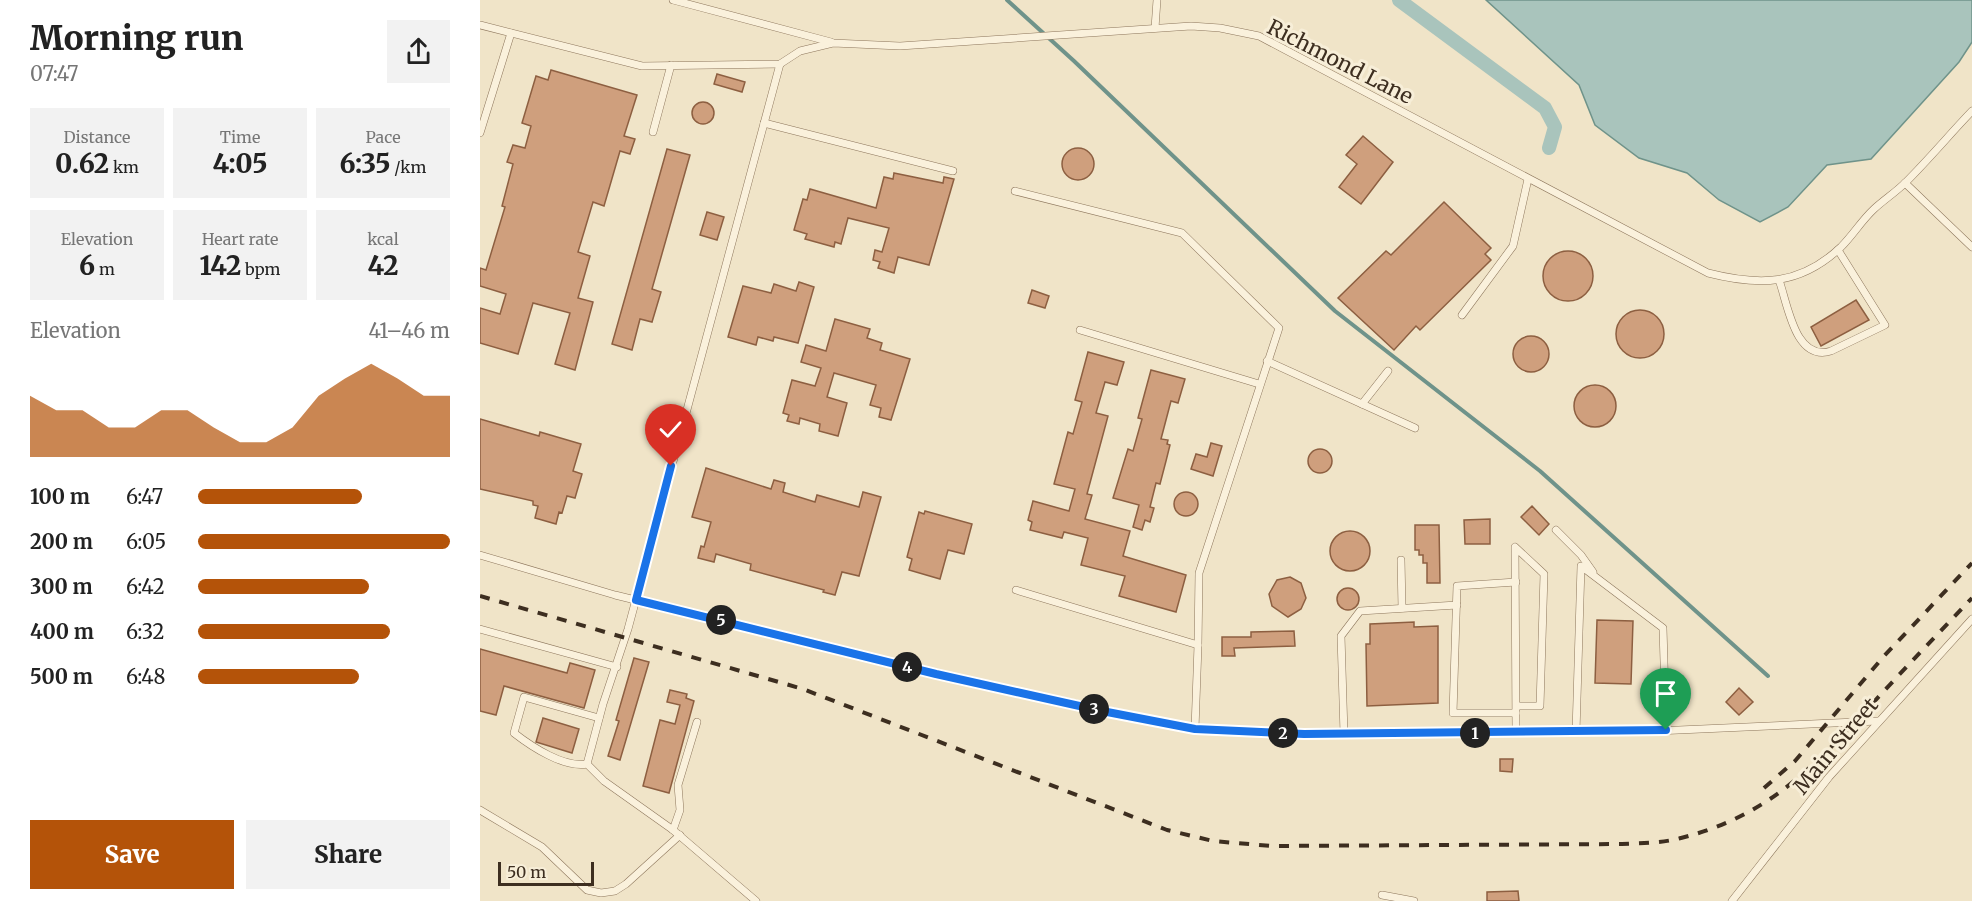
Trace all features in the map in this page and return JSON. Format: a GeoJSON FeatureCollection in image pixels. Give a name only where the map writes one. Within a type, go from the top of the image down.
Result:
{"type":"FeatureCollection","features":[{"type":"Feature","properties":{"kind":"lane"},"geometry":{"type":"LineString","coordinates":[[673,0],[833,43]]}},
{"type":"Feature","properties":{"kind":"lane"},"geometry":{"type":"LineString","coordinates":[[1153,28],[1157,0]]}},
{"type":"Feature","properties":{"kind":"lane","name":"Richmond Lane"},"geometry":{"type":"LineString","coordinates":[[480,25],[642,66],[780,64],[800,51],[833,43],[900,46],[1153,28],[1191,26],[1220,28],[1259,36],[1708,273],[1759,282],[1779,280],[1811,269],[1838,249],[1873,210],[1905,183],[1972,111]]}},
{"type":"Feature","properties":{"kind":"lane"},"geometry":{"type":"LineString","coordinates":[[480,133],[511,33]]}},
{"type":"Feature","properties":{"kind":"lane"},"geometry":{"type":"LineString","coordinates":[[587,764],[636,600],[780,64]]}},
{"type":"Feature","properties":{"kind":"lane"},"geometry":{"type":"LineString","coordinates":[[652,132],[671,65]]}},
{"type":"Feature","properties":{"kind":"lane"},"geometry":{"type":"LineString","coordinates":[[764,123],[953,171]]}},
{"type":"Feature","properties":{"kind":"lane"},"geometry":{"type":"LineString","coordinates":[[1462,315],[1513,246],[1528,179]]}},
{"type":"Feature","properties":{"kind":"lane"},"geometry":{"type":"LineString","coordinates":[[1905,183],[1972,247]]}},
{"type":"Feature","properties":{"kind":"lane"},"geometry":{"type":"LineString","coordinates":[[1015,191],[1182,233],[1279,328],[1199,573],[1195,729]]}},
{"type":"Feature","properties":{"kind":"lane"},"geometry":{"type":"LineString","coordinates":[[1779,280],[1800,342],[1810,351],[1825,353],[1832,351],[1885,325],[1838,249]]}},
{"type":"Feature","properties":{"kind":"lane"},"geometry":{"type":"LineString","coordinates":[[1080,330],[1259,384]]}},
{"type":"Feature","properties":{"kind":"lane"},"geometry":{"type":"LineString","coordinates":[[1267,362],[1415,428]]}},
{"type":"Feature","properties":{"kind":"lane"},"geometry":{"type":"LineString","coordinates":[[1362,404],[1388,370]]}},
{"type":"Feature","properties":{"kind":"lane"},"geometry":{"type":"LineString","coordinates":[[1556,530],[1581,555],[1598,579]]}},
{"type":"Feature","properties":{"kind":"lane"},"geometry":{"type":"LineString","coordinates":[[1516,582],[1457,586],[1453,713],[1516,710],[1540,706],[1544,574],[1515,547],[1516,582],[1516,710],[1516,732]]}},
{"type":"Feature","properties":{"kind":"lane"},"geometry":{"type":"LineString","coordinates":[[480,555],[636,600],[936,674],[1195,729],[1344,734],[1576,732],[1878,721]]}},
{"type":"Feature","properties":{"kind":"lane"},"geometry":{"type":"LineString","coordinates":[[1401,560],[1402,608]]}},
{"type":"Feature","properties":{"kind":"lane"},"geometry":{"type":"LineString","coordinates":[[1576,732],[1581,566],[1663,628],[1666,730]]}},
{"type":"Feature","properties":{"kind":"lane"},"geometry":{"type":"LineString","coordinates":[[1016,590],[1198,645]]}},
{"type":"Feature","properties":{"kind":"lane"},"geometry":{"type":"LineString","coordinates":[[1344,734],[1341,636],[1360,611],[1456,604]]}},
{"type":"Feature","properties":{"kind":"lane","name":"Main Street"},"geometry":{"type":"LineString","coordinates":[[1732,901],[1829,777],[1972,619]]}},
{"type":"Feature","properties":{"kind":"lane"},"geometry":{"type":"LineString","coordinates":[[480,629],[617,667]]}},
{"type":"Feature","properties":{"kind":"lane"},"geometry":{"type":"LineString","coordinates":[[587,764],[578,766],[534,749],[514,733],[524,698],[599,718]]}},
{"type":"Feature","properties":{"kind":"lane"},"geometry":{"type":"LineString","coordinates":[[480,810],[542,847],[587,890],[601,893],[615,891],[626,884],[677,833],[680,810],[678,785],[697,722]]}},
{"type":"Feature","properties":{"kind":"lane"},"geometry":{"type":"LineString","coordinates":[[587,764],[604,781],[677,833],[756,901]]}},
{"type":"Feature","properties":{"kind":"lane"},"geometry":{"type":"LineString","coordinates":[[1382,896],[1414,901]]}},
{"type":"Feature","properties":{"kind":"water"},"geometry":{"type":"Polygon","coordinates":[[[1486,0],[1972,0],[1972,42],[1959,62],[1871,159],[1827,165],[1788,207],[1760,222],[1719,200],[1687,173],[1639,158],[1595,125],[1579,85],[1486,0]]]}},
{"type":"Feature","properties":{"kind":"building"},"geometry":{"type":"Polygon","coordinates":[[[551,70],[637,95],[624,136],[635,139],[630,154],[620,151],[604,206],[593,202],[578,252],[590,256],[578,298],[593,302],[575,370],[555,364],[570,313],[533,303],[518,354],[480,343],[480,308],[500,314],[506,294],[480,286],[480,268],[486,270],[505,207],[502,206],[513,164],[507,162],[513,145],[525,148],[531,126],[522,123],[536,76],[548,80],[551,70]]]}},
{"type":"Feature","properties":{"kind":"building"},"geometry":{"type":"Polygon","coordinates":[[[717,74],[745,82],[742,92],[714,84],[717,74]]]}},
{"type":"Feature","properties":{"kind":"building"},"geometry":{"type":"Polygon","coordinates":[[[703,102],[711,105],[714,113],[711,121],[703,124],[695,121],[692,113],[695,105],[703,102]]]}},
{"type":"Feature","properties":{"kind":"building"},"geometry":{"type":"Polygon","coordinates":[[[1363,136],[1393,162],[1361,204],[1339,187],[1357,164],[1346,155],[1363,136]]]}},
{"type":"Feature","properties":{"kind":"building"},"geometry":{"type":"Polygon","coordinates":[[[1078,148],[1090,152],[1094,164],[1090,176],[1078,180],[1066,176],[1062,164],[1066,152],[1078,148]]]}},
{"type":"Feature","properties":{"kind":"building"},"geometry":{"type":"Polygon","coordinates":[[[667,149],[690,155],[652,289],[661,292],[652,322],[640,319],[632,350],[612,344],[667,149]]]}},
{"type":"Feature","properties":{"kind":"building"},"geometry":{"type":"Polygon","coordinates":[[[894,173],[943,183],[944,177],[954,179],[929,265],[898,257],[894,273],[878,268],[880,262],[873,260],[875,250],[882,252],[889,228],[848,218],[841,244],[835,242],[834,247],[805,239],[807,234],[794,230],[803,199],[807,200],[810,189],[876,208],[884,177],[893,179],[894,173]]]}},
{"type":"Feature","properties":{"kind":"building"},"geometry":{"type":"Polygon","coordinates":[[[1444,202],[1491,248],[1485,254],[1491,260],[1420,330],[1416,326],[1394,350],[1338,298],[1386,251],[1391,255],[1444,202]]]}},
{"type":"Feature","properties":{"kind":"building"},"geometry":{"type":"Polygon","coordinates":[[[707,212],[724,217],[717,240],[700,235],[707,212]]]}},
{"type":"Feature","properties":{"kind":"building"},"geometry":{"type":"Polygon","coordinates":[[[1568,251],[1586,258],[1593,276],[1586,294],[1568,301],[1550,294],[1543,276],[1550,258],[1568,251]]]}},
{"type":"Feature","properties":{"kind":"building"},"geometry":{"type":"Polygon","coordinates":[[[799,282],[814,287],[798,343],[774,337],[773,341],[758,337],[756,345],[728,337],[743,286],[771,293],[774,284],[796,291],[799,282]]]}},
{"type":"Feature","properties":{"kind":"building"},"geometry":{"type":"Polygon","coordinates":[[[1032,290],[1049,296],[1045,308],[1028,303],[1032,290]]]}},
{"type":"Feature","properties":{"kind":"building"},"geometry":{"type":"Polygon","coordinates":[[[1856,300],[1869,320],[1821,346],[1811,327],[1856,300]]]}},
{"type":"Feature","properties":{"kind":"building"},"geometry":{"type":"Polygon","coordinates":[[[1635,310],[1645,310],[1657,317],[1664,329],[1664,339],[1657,351],[1645,358],[1635,358],[1620,347],[1616,339],[1616,329],[1627,314],[1635,310]]]}},
{"type":"Feature","properties":{"kind":"building"},"geometry":{"type":"Polygon","coordinates":[[[835,319],[870,329],[867,338],[882,343],[880,350],[910,359],[891,420],[879,417],[881,408],[870,405],[876,385],[834,373],[827,397],[847,403],[838,436],[819,431],[820,424],[800,418],[799,424],[787,421],[789,415],[783,413],[792,380],[815,386],[821,368],[801,362],[806,345],[826,351],[835,319]]]}},
{"type":"Feature","properties":{"kind":"building"},"geometry":{"type":"Polygon","coordinates":[[[1531,336],[1544,341],[1549,354],[1544,367],[1531,372],[1518,367],[1513,354],[1518,341],[1531,336]]]}},
{"type":"Feature","properties":{"kind":"building"},"geometry":{"type":"Polygon","coordinates":[[[1088,352],[1124,362],[1117,385],[1105,382],[1096,413],[1108,416],[1087,494],[1092,495],[1085,519],[1130,531],[1123,556],[1186,575],[1176,612],[1119,596],[1125,576],[1081,565],[1088,538],[1064,532],[1062,538],[1030,530],[1032,522],[1028,520],[1033,501],[1069,511],[1075,489],[1054,484],[1068,432],[1073,434],[1082,402],[1075,400],[1088,352]]]}},
{"type":"Feature","properties":{"kind":"building"},"geometry":{"type":"Polygon","coordinates":[[[1151,370],[1185,379],[1178,403],[1171,401],[1161,439],[1168,440],[1167,444],[1170,445],[1160,484],[1156,483],[1150,507],[1154,508],[1150,522],[1145,520],[1142,530],[1133,527],[1139,505],[1113,498],[1128,449],[1133,451],[1142,419],[1138,418],[1151,370]]]}},
{"type":"Feature","properties":{"kind":"building"},"geometry":{"type":"Polygon","coordinates":[[[1595,385],[1610,391],[1616,406],[1610,421],[1595,427],[1580,421],[1574,406],[1580,391],[1595,385]]]}},
{"type":"Feature","properties":{"kind":"building"},"geometry":{"type":"Polygon","coordinates":[[[480,419],[539,436],[540,432],[581,444],[573,471],[582,474],[575,498],[567,496],[556,524],[535,518],[538,506],[533,505],[533,501],[480,489],[480,419]]]}},
{"type":"Feature","properties":{"kind":"building"},"geometry":{"type":"Polygon","coordinates":[[[1211,443],[1222,446],[1213,476],[1191,469],[1196,454],[1207,457],[1211,443]]]}},
{"type":"Feature","properties":{"kind":"building"},"geometry":{"type":"Polygon","coordinates":[[[1320,449],[1325,450],[1331,456],[1331,466],[1325,472],[1320,473],[1315,472],[1309,466],[1308,461],[1309,456],[1315,450],[1320,449]]]}},
{"type":"Feature","properties":{"kind":"building"},"geometry":{"type":"Polygon","coordinates":[[[706,468],[771,489],[774,480],[785,483],[783,492],[815,502],[817,495],[859,507],[863,492],[881,497],[859,576],[842,572],[835,595],[750,570],[751,564],[716,554],[714,562],[698,558],[701,546],[704,547],[711,522],[692,517],[706,468]]]}},
{"type":"Feature","properties":{"kind":"building"},"geometry":{"type":"Polygon","coordinates":[[[1186,492],[1194,496],[1198,504],[1194,512],[1186,516],[1178,512],[1174,504],[1178,496],[1186,492]]]}},
{"type":"Feature","properties":{"kind":"building"},"geometry":{"type":"Polygon","coordinates":[[[1532,506],[1549,524],[1539,535],[1521,517],[1532,506]]]}},
{"type":"Feature","properties":{"kind":"building"},"geometry":{"type":"Polygon","coordinates":[[[925,511],[972,524],[964,554],[948,550],[940,579],[909,570],[912,559],[907,557],[919,512],[924,514],[925,511]]]}},
{"type":"Feature","properties":{"kind":"building"},"geometry":{"type":"Polygon","coordinates":[[[1490,519],[1490,544],[1465,544],[1464,520],[1490,519]]]}},
{"type":"Feature","properties":{"kind":"building"},"geometry":{"type":"Polygon","coordinates":[[[1415,525],[1439,525],[1440,583],[1427,583],[1427,563],[1423,563],[1423,555],[1419,555],[1419,550],[1415,550],[1415,525]]]}},
{"type":"Feature","properties":{"kind":"building"},"geometry":{"type":"Polygon","coordinates":[[[1350,531],[1358,532],[1364,537],[1369,543],[1369,559],[1364,565],[1358,570],[1350,571],[1342,570],[1336,565],[1331,559],[1330,551],[1331,543],[1336,537],[1342,532],[1350,531]]]}},
{"type":"Feature","properties":{"kind":"building"},"geometry":{"type":"Polygon","coordinates":[[[1290,577],[1301,583],[1306,598],[1301,609],[1288,617],[1272,606],[1269,594],[1277,580],[1290,577]]]}},
{"type":"Feature","properties":{"kind":"building"},"geometry":{"type":"Polygon","coordinates":[[[1348,588],[1358,595],[1359,599],[1352,609],[1348,610],[1338,603],[1337,599],[1344,589],[1348,588]]]}},
{"type":"Feature","properties":{"kind":"building"},"geometry":{"type":"Polygon","coordinates":[[[1597,620],[1633,621],[1631,684],[1595,683],[1597,620]]]}},
{"type":"Feature","properties":{"kind":"building"},"geometry":{"type":"Polygon","coordinates":[[[1414,622],[1414,627],[1438,626],[1438,703],[1367,706],[1366,644],[1370,644],[1370,624],[1414,622]]]}},
{"type":"Feature","properties":{"kind":"building"},"geometry":{"type":"Polygon","coordinates":[[[1294,631],[1295,646],[1234,648],[1235,656],[1222,656],[1222,637],[1251,637],[1251,632],[1294,631]]]}},
{"type":"Feature","properties":{"kind":"building"},"geometry":{"type":"Polygon","coordinates":[[[480,649],[567,673],[570,663],[595,670],[584,708],[504,686],[496,715],[480,711],[480,649]]]}},
{"type":"Feature","properties":{"kind":"building"},"geometry":{"type":"Polygon","coordinates":[[[634,658],[649,662],[620,760],[608,756],[634,658]]]}},
{"type":"Feature","properties":{"kind":"building"},"geometry":{"type":"Polygon","coordinates":[[[1739,688],[1753,702],[1739,715],[1726,702],[1739,688]]]}},
{"type":"Feature","properties":{"kind":"building"},"geometry":{"type":"Polygon","coordinates":[[[670,690],[687,694],[686,698],[694,701],[669,793],[643,786],[660,720],[675,724],[680,705],[667,702],[670,690]]]}},
{"type":"Feature","properties":{"kind":"building"},"geometry":{"type":"Polygon","coordinates":[[[543,718],[579,729],[572,753],[536,742],[543,718]]]}},
{"type":"Feature","properties":{"kind":"building"},"geometry":{"type":"Polygon","coordinates":[[[1500,759],[1513,759],[1512,772],[1500,771],[1500,759]]]}},
{"type":"Feature","properties":{"kind":"building"},"geometry":{"type":"Polygon","coordinates":[[[1518,891],[1519,901],[1487,901],[1487,892],[1518,891]]]}},
{"type":"Feature","properties":{"kind":"waterway"},"geometry":{"type":"LineString","coordinates":[[1007,0],[1074,61],[1335,311],[1540,471],[1768,676]]}},
{"type":"Feature","properties":{"kind":"waterway"},"geometry":{"type":"LineString","coordinates":[[1399,0],[1545,108],[1555,127],[1549,148]]}},
{"type":"Feature","properties":{"kind":"railway"},"geometry":{"type":"LineString","coordinates":[[1764,788],[1795,761],[1884,656],[1972,563]]}},
{"type":"Feature","properties":{"kind":"railway"},"geometry":{"type":"LineString","coordinates":[[480,596],[803,689],[1167,830],[1213,841],[1271,846],[1622,844],[1667,841],[1712,829],[1765,803],[1809,768],[1972,598]]}},
{"type":"Feature","properties":{"kind":"route"},"geometry":{"type":"LineString","coordinates":[[671,466],[636,600],[936,674],[1195,729],[1304,734],[1666,730]]}}]}
